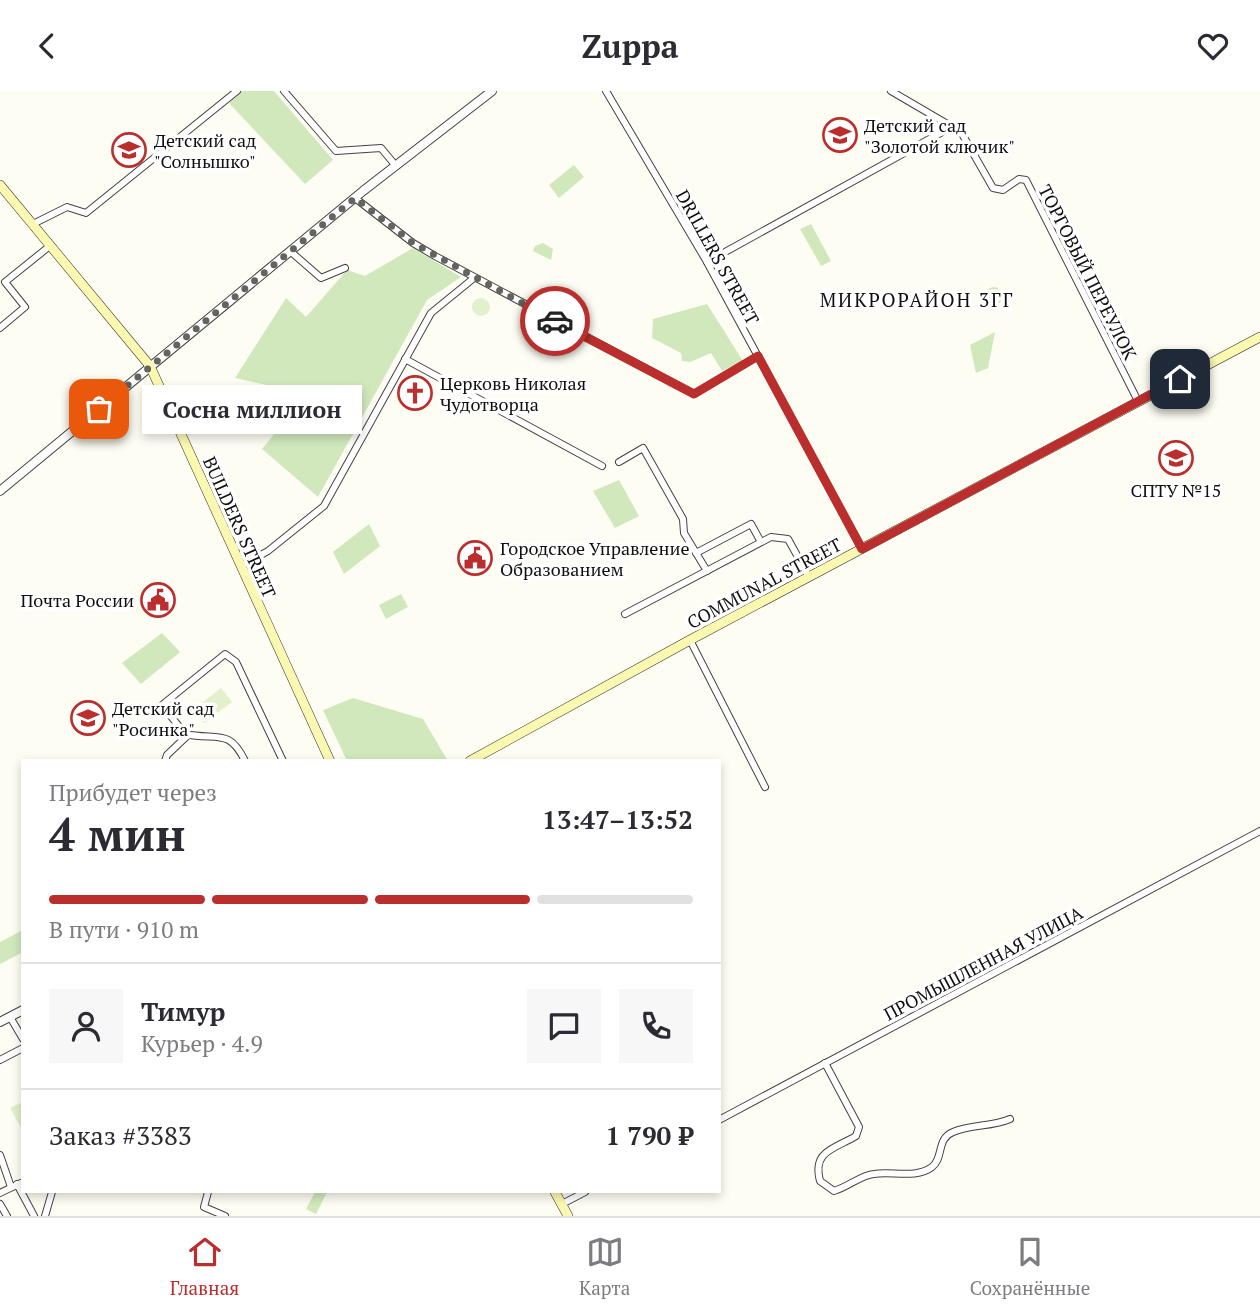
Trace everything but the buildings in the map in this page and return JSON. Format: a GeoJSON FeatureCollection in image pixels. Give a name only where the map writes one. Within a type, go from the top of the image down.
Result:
{"type":"FeatureCollection","features":[{"type":"Feature","properties":{"kind":"main road","name":"BUILDERS STREET"},"geometry":{"type":"LineString","coordinates":[[0,185],[150,366],[329,759]]}},
{"type":"Feature","properties":{"kind":"main road","name":"COMMUNAL STREET"},"geometry":{"type":"LineString","coordinates":[[474,759],[690,640],[1138,401],[1259,341]]}},
{"type":"Feature","properties":{"kind":"main road"},"geometry":{"type":"LineString","coordinates":[[556,1193],[568,1216]]}},
{"type":"Feature","properties":{"kind":"street"},"geometry":{"type":"LineString","coordinates":[[33,224],[67,207],[86,213],[237,91]]}},
{"type":"Feature","properties":{"kind":"street"},"geometry":{"type":"LineString","coordinates":[[284,91],[336,151],[381,148],[396,166]]}},
{"type":"Feature","properties":{"kind":"street"},"geometry":{"type":"LineString","coordinates":[[0,491],[355,198],[492,91]]}},
{"type":"Feature","properties":{"kind":"street","name":"DRILLERS STREET"},"geometry":{"type":"LineString","coordinates":[[606,91],[707,262],[862,549]]}},
{"type":"Feature","properties":{"kind":"street"},"geometry":{"type":"LineString","coordinates":[[891,91],[953,127]]}},
{"type":"Feature","properties":{"kind":"street"},"geometry":{"type":"LineString","coordinates":[[707,262],[953,127]]}},
{"type":"Feature","properties":{"kind":"street","name":"ТОРГОВЫЙ ПЕРЕУЛОК"},"geometry":{"type":"LineString","coordinates":[[953,127],[967,139],[993,188],[1003,190],[1019,180],[1026,180],[1138,401]]}},
{"type":"Feature","properties":{"kind":"street"},"geometry":{"type":"LineString","coordinates":[[355,198],[413,243],[694,394],[758,356]]}},
{"type":"Feature","properties":{"kind":"street"},"geometry":{"type":"LineString","coordinates":[[0,328],[25,307],[5,282],[51,245]]}},
{"type":"Feature","properties":{"kind":"street"},"geometry":{"type":"LineString","coordinates":[[290,251],[321,278],[345,268]]}},
{"type":"Feature","properties":{"kind":"street"},"geometry":{"type":"LineString","coordinates":[[241,566],[268,551],[324,506],[431,313],[474,278]]}},
{"type":"Feature","properties":{"kind":"street"},"geometry":{"type":"LineString","coordinates":[[405,359],[602,466]]}},
{"type":"Feature","properties":{"kind":"street"},"geometry":{"type":"LineString","coordinates":[[619,462],[643,448],[683,519],[684,533],[706,571]]}},
{"type":"Feature","properties":{"kind":"street"},"geometry":{"type":"LineString","coordinates":[[696,553],[751,524],[761,542]]}},
{"type":"Feature","properties":{"kind":"street"},"geometry":{"type":"LineString","coordinates":[[625,614],[771,537],[788,539],[809,577]]}},
{"type":"Feature","properties":{"kind":"street"},"geometry":{"type":"LineString","coordinates":[[690,640],[765,787]]}},
{"type":"Feature","properties":{"kind":"street"},"geometry":{"type":"LineString","coordinates":[[244,759],[236,743],[226,738],[188,735],[162,705],[225,654],[236,662],[282,759]]}},
{"type":"Feature","properties":{"kind":"street"},"geometry":{"type":"LineString","coordinates":[[166,759],[188,735]]}},
{"type":"Feature","properties":{"kind":"street","name":"ПРОМЫШЛЕННАЯ УЛИЦА"},"geometry":{"type":"LineString","coordinates":[[721,1119],[1260,831]]}},
{"type":"Feature","properties":{"kind":"street"},"geometry":{"type":"LineString","coordinates":[[0,1022],[21,1011]]}},
{"type":"Feature","properties":{"kind":"street"},"geometry":{"type":"LineString","coordinates":[[10,1017],[21,1036]]}},
{"type":"Feature","properties":{"kind":"street"},"geometry":{"type":"LineString","coordinates":[[0,1060],[21,1049]]}},
{"type":"Feature","properties":{"kind":"street"},"geometry":{"type":"LineString","coordinates":[[825,1063],[859,1127],[856,1136],[819,1158],[816,1166],[820,1181],[834,1191],[849,1187],[871,1174],[913,1173],[929,1169],[937,1162],[942,1140],[950,1133],[993,1126],[1010,1119]]}},
{"type":"Feature","properties":{"kind":"street"},"geometry":{"type":"LineString","coordinates":[[0,1154],[17,1184],[0,1193]]}},
{"type":"Feature","properties":{"kind":"street"},"geometry":{"type":"LineString","coordinates":[[22,1193],[34,1216]]}},
{"type":"Feature","properties":{"kind":"street"},"geometry":{"type":"LineString","coordinates":[[45,1216],[52,1193]]}},
{"type":"Feature","properties":{"kind":"street"},"geometry":{"type":"LineString","coordinates":[[208,1193],[204,1207],[225,1216]]}},
{"type":"Feature","properties":{"kind":"street"},"geometry":{"type":"LineString","coordinates":[[562,1204],[583,1193]]}},
{"type":"Feature","properties":{"kind":"street"},"geometry":{"type":"LineString","coordinates":[[0,1204],[7,1216]]}},
{"type":"Feature","properties":{"kind":"green space"},"geometry":{"type":"Polygon","coordinates":[[[243,91],[274,91],[333,160],[305,184],[229,103],[243,91]]]}},
{"type":"Feature","properties":{"kind":"green space"},"geometry":{"type":"Polygon","coordinates":[[[574,165],[584,177],[559,198],[549,185],[574,165]]]}},
{"type":"Feature","properties":{"kind":"green space"},"geometry":{"type":"Polygon","coordinates":[[[811,224],[831,261],[821,266],[800,229],[811,224]]]}},
{"type":"Feature","properties":{"kind":"green space"},"geometry":{"type":"Polygon","coordinates":[[[543,243],[553,249],[551,260],[533,251],[535,246],[543,243]]]}},
{"type":"Feature","properties":{"kind":"green space"},"geometry":{"type":"Polygon","coordinates":[[[413,248],[461,277],[427,300],[318,497],[262,449],[296,407],[271,386],[235,378],[286,298],[306,317],[347,270],[365,276],[413,248]]]}},
{"type":"Feature","properties":{"kind":"green space"},"geometry":{"type":"Polygon","coordinates":[[[994,287],[1000,290],[1003,296],[1000,302],[994,305],[988,302],[985,296],[988,290],[994,287]]]}},
{"type":"Feature","properties":{"kind":"green space"},"geometry":{"type":"Polygon","coordinates":[[[481,298],[487,301],[490,307],[487,313],[481,316],[475,313],[472,307],[475,301],[481,298]]]}},
{"type":"Feature","properties":{"kind":"green space"},"geometry":{"type":"Polygon","coordinates":[[[707,304],[743,361],[722,371],[711,353],[690,362],[682,361],[681,353],[652,338],[653,319],[707,304]]]}},
{"type":"Feature","properties":{"kind":"green space"},"geometry":{"type":"Polygon","coordinates":[[[995,332],[988,368],[976,373],[970,345],[995,332]]]}},
{"type":"Feature","properties":{"kind":"green space"},"geometry":{"type":"Polygon","coordinates":[[[619,480],[639,516],[615,528],[593,491],[619,480]]]}},
{"type":"Feature","properties":{"kind":"green space"},"geometry":{"type":"Polygon","coordinates":[[[369,524],[380,546],[344,574],[333,552],[369,524]]]}},
{"type":"Feature","properties":{"kind":"green space"},"geometry":{"type":"Polygon","coordinates":[[[401,594],[408,607],[386,619],[379,605],[401,594]]]}},
{"type":"Feature","properties":{"kind":"green space"},"geometry":{"type":"Polygon","coordinates":[[[162,633],[180,652],[141,684],[122,663],[162,633]]]}},
{"type":"Feature","properties":{"kind":"green space"},"geometry":{"type":"Polygon","coordinates":[[[221,688],[232,702],[204,723],[193,710],[221,688]]]}},
{"type":"Feature","properties":{"kind":"green space"},"geometry":{"type":"Polygon","coordinates":[[[353,698],[423,719],[447,759],[346,759],[323,710],[353,698]]]}},
{"type":"Feature","properties":{"kind":"green space"},"geometry":{"type":"Polygon","coordinates":[[[21,931],[21,953],[0,964],[0,942],[21,931]]]}},
{"type":"Feature","properties":{"kind":"green space"},"geometry":{"type":"Polygon","coordinates":[[[21,1103],[21,1128],[10,1108],[21,1103]]]}},
{"type":"Feature","properties":{"kind":"green space"},"geometry":{"type":"Polygon","coordinates":[[[314,1193],[326,1193],[316,1214],[306,1209],[314,1193]]]}},
{"type":"Feature","properties":{"kind":"way so far"},"geometry":{"type":"LineString","coordinates":[[99,409],[355,198],[413,243],[555,321]]}},
{"type":"Feature","properties":{"kind":"place","name":"Детский сад \"Золотой ключик\""},"geometry":{"type":"Point","coordinates":[840,135]}},
{"type":"Feature","properties":{"kind":"place","name":"Детский сад \"Солнышко\""},"geometry":{"type":"Point","coordinates":[129,150]}},
{"type":"Feature","properties":{"kind":"place","name":"Церковь Николая Чудотворца"},"geometry":{"type":"Point","coordinates":[415,393]}},
{"type":"Feature","properties":{"kind":"place","name":"Сосна миллион"},"geometry":{"type":"Point","coordinates":[99,409]}},
{"type":"Feature","properties":{"kind":"place","name":"СПТУ №15"},"geometry":{"type":"Point","coordinates":[1176,458]}},
{"type":"Feature","properties":{"kind":"place","name":"Городское Управление Образованием"},"geometry":{"type":"Point","coordinates":[475,558]}},
{"type":"Feature","properties":{"kind":"place","name":"Почта России"},"geometry":{"type":"Point","coordinates":[158,600]}},
{"type":"Feature","properties":{"kind":"place","name":"Детский сад \"Росинка\""},"geometry":{"type":"Point","coordinates":[88,718]}},
{"type":"Feature","properties":{"kind":"district","name":"МИКРОРАЙОН 3ГГ"},"geometry":{"type":"Point","coordinates":[917,299]}},
{"type":"Feature","properties":{"kind":"route"},"geometry":{"type":"LineString","coordinates":[[555,321],[694,394],[758,356],[862,549],[1180,379]]}}]}
